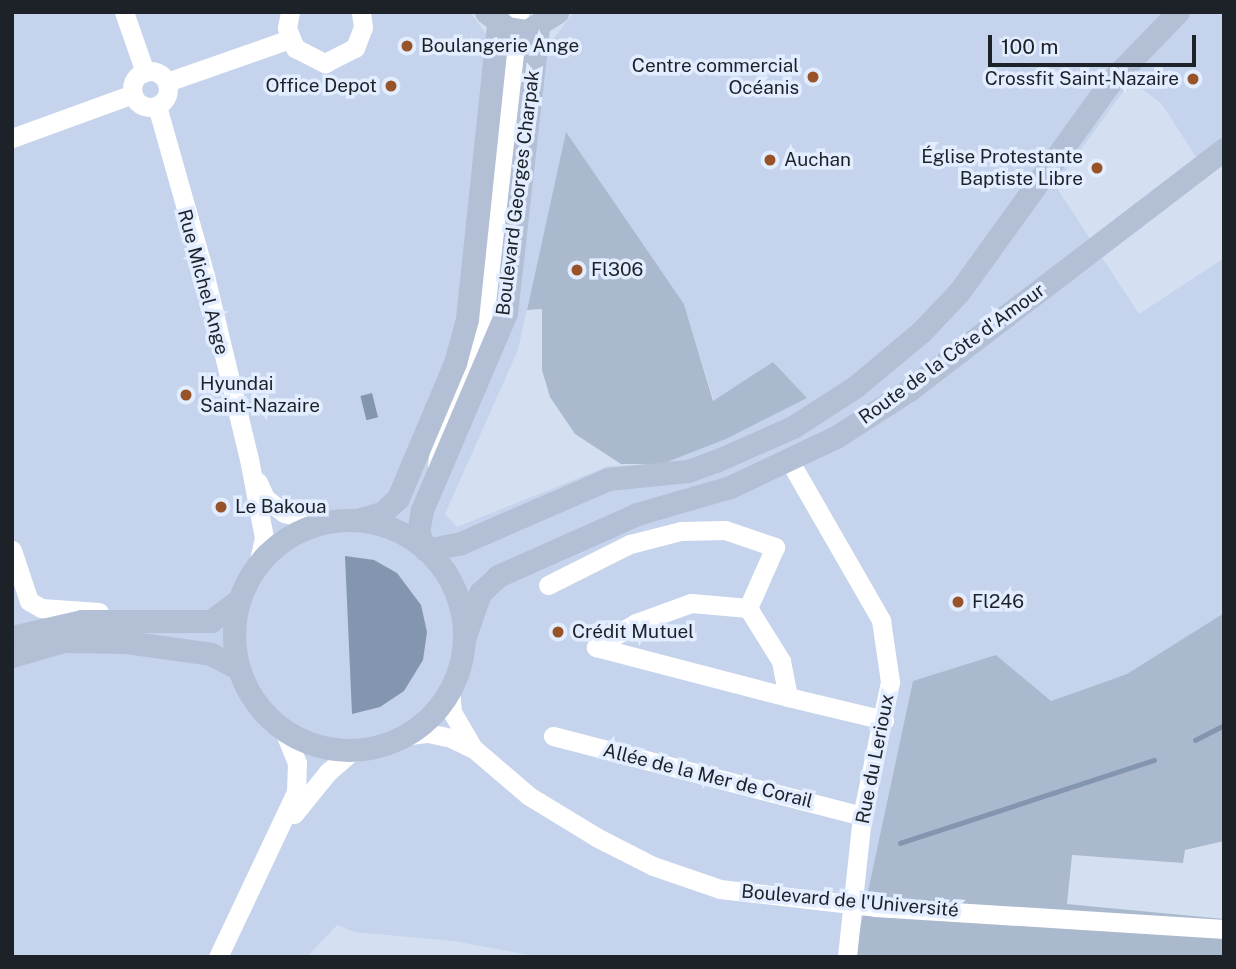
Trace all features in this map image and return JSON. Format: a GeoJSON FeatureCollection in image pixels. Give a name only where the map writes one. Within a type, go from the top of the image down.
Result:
{"type":"FeatureCollection","features":[{"type":"Feature","properties":{"kind":"main road"},"geometry":{"type":"LineString","coordinates":[[511,21],[558,12]]}},
{"type":"Feature","properties":{"kind":"main road","name":"Route de la Côte d'Amour"},"geometry":{"type":"LineString","coordinates":[[426,550],[461,543],[608,479],[667,475],[707,465],[793,427],[855,387],[922,332],[959,292],[1112,80],[1178,12]]}},
{"type":"Feature","properties":{"kind":"main road","name":"Boulevard Georges Charpak"},"geometry":{"type":"LineString","coordinates":[[354,520],[382,513],[393,505],[455,363],[467,319],[495,53],[511,21],[536,53],[506,313],[436,474],[418,533],[426,550]]}},
{"type":"Feature","properties":{"kind":"main road","name":"Route de la Côte d'Amour"},"geometry":{"type":"LineString","coordinates":[[464,639],[480,593],[508,570],[634,515],[718,492],[789,460],[880,410],[1224,149]]}},
{"type":"Feature","properties":{"kind":"main road"},"geometry":{"type":"LineString","coordinates":[[354,520],[392,528],[426,550],[455,591],[464,639],[450,689],[433,713],[402,736],[353,750],[323,747],[285,730],[257,705],[239,669],[234,631],[239,600],[258,565],[286,539],[323,523],[354,520]]}},
{"type":"Feature","properties":{"kind":"main road"},"geometry":{"type":"LineString","coordinates":[[12,637],[44,626],[123,620],[211,621],[239,600]]}},
{"type":"Feature","properties":{"kind":"main road"},"geometry":{"type":"LineString","coordinates":[[12,656],[64,641],[126,642],[211,654],[239,669]]}},
{"type":"Feature","properties":{"kind":"street"},"geometry":{"type":"LineString","coordinates":[[124,12],[145,72]]}},
{"type":"Feature","properties":{"kind":"street"},"geometry":{"type":"LineString","coordinates":[[290,12],[290,38],[304,56],[336,61],[361,38],[365,13]]}},
{"type":"Feature","properties":{"kind":"street"},"geometry":{"type":"LineString","coordinates":[[436,474],[441,432],[484,326],[511,21]]}},
{"type":"Feature","properties":{"kind":"street"},"geometry":{"type":"LineString","coordinates":[[167,82],[290,38]]}},
{"type":"Feature","properties":{"kind":"street"},"geometry":{"type":"LineString","coordinates":[[145,72],[160,74],[167,82],[168,93],[156,106],[145,106],[133,94],[133,83],[145,72]]}},
{"type":"Feature","properties":{"kind":"street"},"geometry":{"type":"LineString","coordinates":[[12,138],[133,94]]}},
{"type":"Feature","properties":{"kind":"street","name":"Rue Michel Ange"},"geometry":{"type":"LineString","coordinates":[[156,106],[205,276],[249,459],[264,538],[258,565]]}},
{"type":"Feature","properties":{"kind":"street"},"geometry":{"type":"LineString","coordinates":[[416,456],[441,432]]}},
{"type":"Feature","properties":{"kind":"street","name":"Rue Michel Ange"},"geometry":{"type":"LineString","coordinates":[[249,459],[269,502],[292,517],[323,523]]}},
{"type":"Feature","properties":{"kind":"street","name":"Rue du Lerioux"},"geometry":{"type":"LineString","coordinates":[[789,460],[881,620],[890,682],[862,816],[847,957]]}},
{"type":"Feature","properties":{"kind":"street"},"geometry":{"type":"LineString","coordinates":[[548,585],[630,544],[681,531],[725,530],[775,547],[748,608]]}},
{"type":"Feature","properties":{"kind":"street"},"geometry":{"type":"LineString","coordinates":[[13,552],[21,585],[29,601],[41,608],[98,612],[123,620]]}},
{"type":"Feature","properties":{"kind":"street"},"geometry":{"type":"LineString","coordinates":[[748,608],[691,603],[635,623],[596,646],[884,720]]}},
{"type":"Feature","properties":{"kind":"street"},"geometry":{"type":"LineString","coordinates":[[748,608],[781,661],[788,697]]}},
{"type":"Feature","properties":{"kind":"street","name":"Boulevard de l'Université"},"geometry":{"type":"LineString","coordinates":[[450,689],[452,712],[474,749]]}},
{"type":"Feature","properties":{"kind":"street"},"geometry":{"type":"LineString","coordinates":[[218,957],[279,834],[298,785],[294,751],[285,730]]}},
{"type":"Feature","properties":{"kind":"street","name":"Boulevard de l'Université"},"geometry":{"type":"LineString","coordinates":[[402,736],[444,736],[474,749],[551,811],[653,866],[720,889],[853,905],[1224,929]]}},
{"type":"Feature","properties":{"kind":"street","name":"Allée de la Mer de Corail"},"geometry":{"type":"LineString","coordinates":[[553,736],[862,816]]}},
{"type":"Feature","properties":{"kind":"street"},"geometry":{"type":"LineString","coordinates":[[279,834],[328,772],[353,750]]}},
{"type":"Feature","properties":{"kind":"shaded area"},"geometry":{"type":"Polygon","coordinates":[[[470,12],[486,34],[554,38],[574,12],[1224,12],[1224,141],[1198,160],[1161,103],[1131,81],[1055,185],[1139,314],[1224,258],[1224,613],[1127,674],[1050,701],[996,655],[854,957],[540,957],[453,941],[354,932],[337,925],[307,957],[12,957],[12,13],[470,12]],[[566,133],[518,350],[445,514],[457,527],[608,466],[662,464],[726,439],[807,398],[773,363],[714,401],[684,304],[566,133]]]}},
{"type":"Feature","properties":{"kind":"shaded area"},"geometry":{"type":"Polygon","coordinates":[[[566,132],[684,304],[713,401],[773,362],[807,398],[726,439],[662,464],[621,464],[575,434],[550,397],[542,370],[542,309],[527,310],[566,132]]]}},
{"type":"Feature","properties":{"kind":"shaded area"},"geometry":{"type":"Polygon","coordinates":[[[372,393],[378,417],[366,420],[360,396],[372,393]]]}},
{"type":"Feature","properties":{"kind":"shaded area"},"geometry":{"type":"Polygon","coordinates":[[[345,556],[374,560],[397,573],[421,605],[427,632],[423,660],[404,691],[380,707],[352,714],[345,556]]]}},
{"type":"Feature","properties":{"kind":"shaded area"},"geometry":{"type":"Polygon","coordinates":[[[1224,613],[1224,841],[1185,850],[1183,863],[1072,855],[1067,904],[1224,919],[1224,957],[854,957],[913,681],[996,655],[1051,701],[1127,674],[1224,613]]]}},
{"type":"Feature","properties":{"kind":"waterway"},"geometry":{"type":"LineString","coordinates":[[1195,740],[1224,725]]}},
{"type":"Feature","properties":{"kind":"waterway"},"geometry":{"type":"LineString","coordinates":[[900,843],[1154,760]]}},
{"type":"Feature","properties":{"kind":"place","name":"Boulangerie Ange"},"geometry":{"type":"Point","coordinates":[407,46]}},
{"type":"Feature","properties":{"kind":"place","name":"Centre commercial Océanis"},"geometry":{"type":"Point","coordinates":[813,77]}},
{"type":"Feature","properties":{"kind":"place","name":"Crossfit Saint-Nazaire"},"geometry":{"type":"Point","coordinates":[1193,79]}},
{"type":"Feature","properties":{"kind":"place","name":"Office Depot"},"geometry":{"type":"Point","coordinates":[391,86]}},
{"type":"Feature","properties":{"kind":"place","name":"Auchan"},"geometry":{"type":"Point","coordinates":[770,160]}},
{"type":"Feature","properties":{"kind":"place","name":"Église Protestante Baptiste Libre"},"geometry":{"type":"Point","coordinates":[1097,168]}},
{"type":"Feature","properties":{"kind":"place","name":"Fl306"},"geometry":{"type":"Point","coordinates":[577,270]}},
{"type":"Feature","properties":{"kind":"place","name":"Hyundai Saint-Nazaire"},"geometry":{"type":"Point","coordinates":[186,395]}},
{"type":"Feature","properties":{"kind":"place","name":"Le Bakoua"},"geometry":{"type":"Point","coordinates":[221,507]}},
{"type":"Feature","properties":{"kind":"place","name":"Fl246"},"geometry":{"type":"Point","coordinates":[958,602]}},
{"type":"Feature","properties":{"kind":"place","name":"Crédit Mutuel"},"geometry":{"type":"Point","coordinates":[558,632]}}]}
